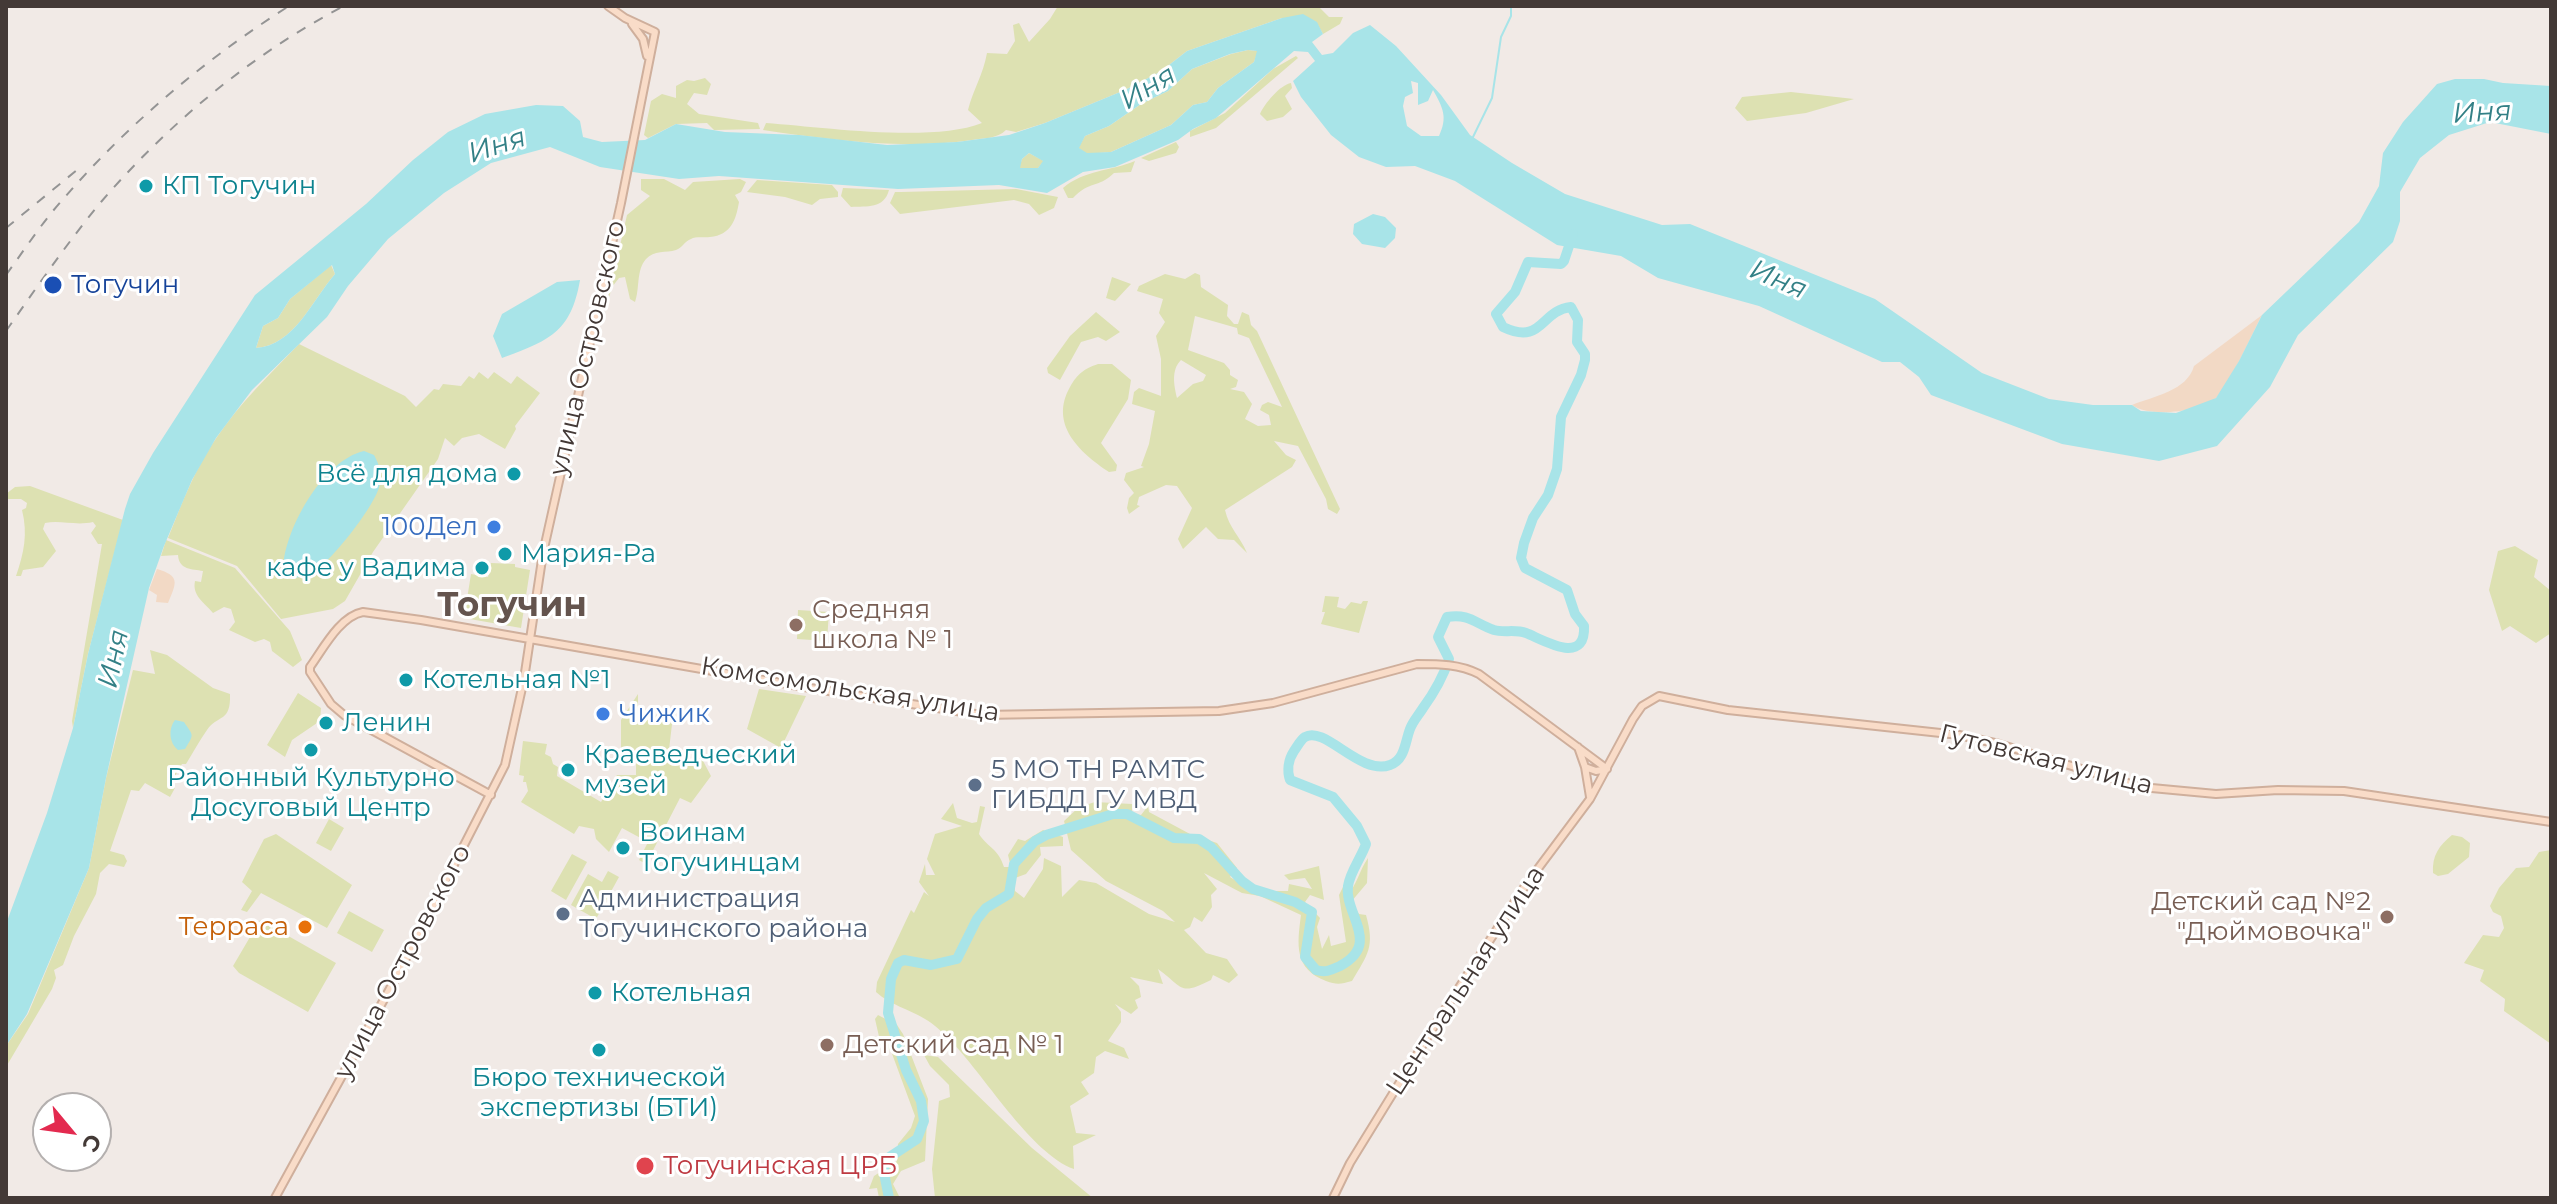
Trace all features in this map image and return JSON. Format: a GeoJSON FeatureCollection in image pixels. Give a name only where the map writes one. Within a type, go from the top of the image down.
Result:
{"type":"FeatureCollection","features":[{"type":"Feature","properties":{"kind":"main road"},"geometry":{"type":"LineString","coordinates":[[608,6],[625,18],[643,39],[648,64]]}},
{"type":"Feature","properties":{"kind":"main road","name":"улица Островского"},"geometry":{"type":"LineString","coordinates":[[275,1198],[399,972],[505,765],[524,679],[543,553],[571,415],[621,203],[655,32],[625,18]]}},
{"type":"Feature","properties":{"kind":"main road","name":"Комсомольская улица"},"geometry":{"type":"LineString","coordinates":[[491,795],[344,715],[331,704],[310,672],[310,667],[355,613],[421,620],[982,715],[1219,711],[1273,703],[1417,664],[1460,666],[1479,674],[1578,747]]}},
{"type":"Feature","properties":{"kind":"main road","name":"Гутовская улица"},"geometry":{"type":"LineString","coordinates":[[1607,769],[1642,706],[1659,696],[1728,710],[1816,722],[1959,735],[2141,787],[2216,794],[2278,790],[2344,791],[2551,822]]}},
{"type":"Feature","properties":{"kind":"main road"},"geometry":{"type":"LineString","coordinates":[[1578,747],[1590,799]]}},
{"type":"Feature","properties":{"kind":"main road"},"geometry":{"type":"LineString","coordinates":[[1578,747],[1607,769]]}},
{"type":"Feature","properties":{"kind":"main road"},"geometry":{"type":"LineString","coordinates":[[1585,767],[1596,771],[1607,769]]}},
{"type":"Feature","properties":{"kind":"main road","name":"Центральная улица"},"geometry":{"type":"LineString","coordinates":[[1333,1198],[1350,1163],[1440,1017],[1525,886],[1590,799],[1607,769]]}},
{"type":"Feature","properties":{"kind":"green space"},"geometry":{"type":"Polygon","coordinates":[[[1058,6],[1318,6],[1329,17],[1343,17],[1340,24],[1323,34],[1316,22],[1282,18],[1187,51],[1160,72],[1125,90],[1045,123],[1016,132],[1006,130],[990,138],[893,144],[763,130],[766,123],[906,133],[961,129],[982,123],[968,110],[987,53],[1007,54],[1015,41],[1013,25],[1019,23],[1029,42],[1058,6]]]}},
{"type":"Feature","properties":{"kind":"green space"},"geometry":{"type":"Polygon","coordinates":[[[1248,50],[1258,51],[1254,62],[1218,88],[1207,102],[1193,105],[1171,125],[1111,152],[1087,154],[1078,148],[1085,136],[1109,126],[1141,104],[1168,91],[1192,69],[1248,50]]]}},
{"type":"Feature","properties":{"kind":"green space"},"geometry":{"type":"Polygon","coordinates":[[[1296,56],[1298,58],[1216,128],[1190,137],[1190,131],[1225,113],[1273,69],[1296,56]]]}},
{"type":"Feature","properties":{"kind":"green space"},"geometry":{"type":"Polygon","coordinates":[[[705,78],[711,84],[707,95],[694,93],[687,104],[699,114],[758,123],[760,129],[714,130],[707,123],[676,124],[648,138],[644,135],[651,101],[662,94],[676,98],[676,86],[687,80],[705,78]]]}},
{"type":"Feature","properties":{"kind":"green space"},"geometry":{"type":"Polygon","coordinates":[[[1291,83],[1292,88],[1285,96],[1292,109],[1283,117],[1267,121],[1260,114],[1262,110],[1278,91],[1291,83]]]}},
{"type":"Feature","properties":{"kind":"green space"},"geometry":{"type":"Polygon","coordinates":[[[1791,92],[1854,99],[1806,113],[1747,121],[1735,108],[1742,97],[1791,92]]]}},
{"type":"Feature","properties":{"kind":"green space"},"geometry":{"type":"Polygon","coordinates":[[[1176,142],[1179,147],[1176,153],[1149,161],[1141,158],[1176,142]]]}},
{"type":"Feature","properties":{"kind":"green space"},"geometry":{"type":"Polygon","coordinates":[[[1029,153],[1044,161],[1038,168],[1019,168],[1022,159],[1029,153]]]}},
{"type":"Feature","properties":{"kind":"green space"},"geometry":{"type":"Polygon","coordinates":[[[1135,161],[1131,172],[1114,173],[1073,198],[1068,198],[1063,188],[1089,174],[1135,161]]]}},
{"type":"Feature","properties":{"kind":"green space"},"geometry":{"type":"Polygon","coordinates":[[[641,179],[664,179],[685,190],[693,182],[740,179],[746,182],[741,192],[735,195],[739,202],[738,209],[728,230],[717,236],[693,238],[676,250],[649,256],[641,269],[635,302],[630,299],[625,277],[619,278],[612,287],[605,311],[627,215],[650,196],[641,190],[641,179]]]}},
{"type":"Feature","properties":{"kind":"green space"},"geometry":{"type":"Polygon","coordinates":[[[757,180],[832,185],[838,197],[820,199],[812,205],[785,197],[747,192],[757,180]]]}},
{"type":"Feature","properties":{"kind":"green space"},"geometry":{"type":"Polygon","coordinates":[[[843,188],[889,190],[879,203],[851,207],[841,196],[843,188]]]}},
{"type":"Feature","properties":{"kind":"green space"},"geometry":{"type":"Polygon","coordinates":[[[1016,189],[1058,197],[1054,208],[1039,215],[1029,204],[1014,200],[900,214],[890,203],[895,192],[1016,189]]]}},
{"type":"Feature","properties":{"kind":"green space"},"geometry":{"type":"Polygon","coordinates":[[[331,265],[335,274],[302,320],[281,339],[256,348],[263,326],[278,318],[290,299],[331,265]]]}},
{"type":"Feature","properties":{"kind":"green space"},"geometry":{"type":"Polygon","coordinates":[[[1195,273],[1200,275],[1201,287],[1228,305],[1227,316],[1234,324],[1238,324],[1242,312],[1249,315],[1251,325],[1257,331],[1340,509],[1337,514],[1328,509],[1326,499],[1298,446],[1274,441],[1286,455],[1296,460],[1292,467],[1225,510],[1247,553],[1234,540],[1218,539],[1206,527],[1183,549],[1178,539],[1192,508],[1177,486],[1166,485],[1139,497],[1137,505],[1140,506],[1129,514],[1127,508],[1129,498],[1134,493],[1124,480],[1126,473],[1144,467],[1141,466],[1155,411],[1132,404],[1134,392],[1139,388],[1161,396],[1161,359],[1156,336],[1165,322],[1159,313],[1163,299],[1137,291],[1139,286],[1165,274],[1185,279],[1195,273]],[[1195,316],[1188,350],[1224,363],[1230,375],[1238,380],[1236,387],[1230,389],[1244,392],[1252,404],[1245,419],[1258,426],[1271,425],[1269,415],[1260,410],[1262,405],[1268,402],[1282,407],[1249,338],[1238,334],[1237,328],[1195,316]],[[1181,360],[1175,373],[1177,398],[1193,384],[1203,381],[1206,375],[1181,360]]]}},
{"type":"Feature","properties":{"kind":"green space"},"geometry":{"type":"Polygon","coordinates":[[[1112,277],[1131,284],[1115,301],[1106,298],[1112,277]]]}},
{"type":"Feature","properties":{"kind":"green space"},"geometry":{"type":"Polygon","coordinates":[[[1096,312],[1120,332],[1106,341],[1098,337],[1081,342],[1060,380],[1048,373],[1047,368],[1070,336],[1096,312]]]}},
{"type":"Feature","properties":{"kind":"green space"},"geometry":{"type":"Polygon","coordinates":[[[299,344],[405,396],[416,407],[443,384],[461,386],[469,376],[474,379],[479,372],[488,379],[494,372],[511,384],[517,376],[540,393],[515,426],[505,449],[479,434],[462,438],[454,446],[445,438],[438,459],[373,552],[345,601],[333,609],[281,619],[237,566],[168,538],[196,473],[217,437],[245,401],[299,344]]]}},
{"type":"Feature","properties":{"kind":"green space"},"geometry":{"type":"Polygon","coordinates":[[[1098,364],[1112,364],[1131,380],[1128,399],[1101,443],[1117,465],[1116,471],[1109,472],[1087,455],[1070,436],[1063,413],[1064,400],[1073,382],[1082,372],[1098,364]]]}},
{"type":"Feature","properties":{"kind":"green space"},"geometry":{"type":"Polygon","coordinates":[[[30,486],[123,520],[88,654],[73,728],[102,544],[98,544],[91,533],[96,526],[93,522],[45,523],[43,529],[56,551],[43,567],[23,570],[21,576],[16,576],[24,543],[22,510],[27,503],[21,499],[6,499],[6,494],[15,487],[30,486]]]}},
{"type":"Feature","properties":{"kind":"green space"},"geometry":{"type":"Polygon","coordinates":[[[166,540],[235,568],[290,631],[302,660],[293,667],[272,651],[270,642],[264,639],[255,642],[229,630],[235,622],[231,609],[224,607],[213,613],[197,595],[195,581],[201,582],[203,571],[183,566],[178,555],[161,556],[166,540]]]}},
{"type":"Feature","properties":{"kind":"green space"},"geometry":{"type":"Polygon","coordinates":[[[2515,546],[2538,560],[2534,577],[2551,591],[2551,633],[2536,643],[2510,626],[2502,631],[2489,590],[2498,551],[2515,546]]]}},
{"type":"Feature","properties":{"kind":"green space"},"geometry":{"type":"Polygon","coordinates":[[[491,563],[515,564],[515,567],[530,570],[521,628],[464,618],[471,574],[488,577],[491,563]]]}},
{"type":"Feature","properties":{"kind":"green space"},"geometry":{"type":"Polygon","coordinates":[[[1325,596],[1339,597],[1337,607],[1345,609],[1351,602],[1361,604],[1368,601],[1359,633],[1321,624],[1325,596]]]}},
{"type":"Feature","properties":{"kind":"green space"},"geometry":{"type":"Polygon","coordinates":[[[798,610],[829,612],[827,641],[797,639],[798,610]]]}},
{"type":"Feature","properties":{"kind":"green space"},"geometry":{"type":"Polygon","coordinates":[[[150,650],[167,655],[213,688],[230,694],[228,710],[211,725],[186,764],[182,764],[171,783],[175,788],[170,797],[145,783],[139,791],[131,790],[110,851],[124,855],[127,861],[124,867],[109,864],[100,873],[96,894],[63,965],[54,970],[56,978],[52,989],[6,1067],[6,1046],[28,1014],[89,868],[106,778],[133,670],[155,674],[150,650]]]}},
{"type":"Feature","properties":{"kind":"green space"},"geometry":{"type":"Polygon","coordinates":[[[759,689],[806,696],[781,748],[747,729],[759,689]]]}},
{"type":"Feature","properties":{"kind":"green space"},"geometry":{"type":"Polygon","coordinates":[[[298,693],[321,708],[320,721],[292,740],[285,757],[267,745],[298,693]]]}},
{"type":"Feature","properties":{"kind":"green space"},"geometry":{"type":"Polygon","coordinates":[[[638,694],[638,706],[672,724],[669,750],[689,760],[701,757],[711,776],[691,803],[680,798],[646,864],[639,860],[648,842],[622,828],[609,852],[596,839],[594,829],[579,826],[574,834],[521,802],[528,791],[526,782],[523,782],[524,776],[519,775],[523,741],[547,744],[545,754],[558,767],[557,776],[601,802],[617,775],[636,775],[636,759],[621,749],[621,720],[638,694]]]}},
{"type":"Feature","properties":{"kind":"green space"},"geometry":{"type":"Polygon","coordinates":[[[1095,802],[1132,804],[1132,813],[1141,815],[1148,806],[1149,812],[1190,834],[1217,843],[1237,868],[1230,877],[1253,891],[1288,891],[1289,884],[1312,889],[1305,878],[1289,880],[1284,875],[1319,866],[1324,900],[1310,895],[1305,902],[1320,918],[1317,927],[1322,949],[1329,935],[1331,946],[1346,942],[1339,895],[1347,879],[1347,895],[1350,892],[1368,858],[1367,883],[1351,902],[1359,914],[1366,915],[1370,943],[1352,981],[1339,984],[1326,981],[1308,970],[1303,963],[1299,946],[1301,915],[1260,896],[1242,893],[1204,873],[1217,889],[1211,895],[1212,907],[1202,922],[1194,917],[1190,927],[1184,930],[1206,953],[1227,959],[1238,975],[1229,983],[1213,975],[1211,980],[1187,989],[1158,969],[1163,984],[1130,977],[1139,986],[1141,997],[1135,1000],[1138,1008],[1131,1014],[1115,1004],[1121,1012],[1121,1022],[1108,1041],[1124,1048],[1129,1059],[1105,1051],[1096,1057],[1094,1073],[1081,1082],[1089,1094],[1070,1106],[1076,1133],[1096,1135],[1073,1146],[1074,1169],[1041,1147],[938,1028],[876,992],[877,982],[911,910],[914,913],[924,892],[929,896],[919,882],[925,864],[926,875],[935,875],[927,859],[935,834],[962,826],[941,819],[953,803],[957,818],[972,823],[977,822],[980,806],[985,807],[979,834],[999,856],[1004,867],[1011,867],[1008,855],[1018,839],[1025,841],[1043,830],[1063,837],[1063,846],[1040,847],[1041,855],[1026,874],[1015,878],[1015,891],[1024,898],[1043,869],[1044,858],[1061,866],[1062,897],[1079,880],[1096,883],[1149,914],[1175,922],[1163,911],[1106,881],[1071,850],[1064,821],[1079,807],[1095,802]]]}},
{"type":"Feature","properties":{"kind":"green space"},"geometry":{"type":"Polygon","coordinates":[[[329,819],[344,828],[331,851],[316,843],[329,819]]]}},
{"type":"Feature","properties":{"kind":"green space"},"geometry":{"type":"Polygon","coordinates":[[[276,834],[352,885],[327,928],[261,893],[247,912],[241,910],[252,891],[242,882],[264,839],[276,834]]]}},
{"type":"Feature","properties":{"kind":"green space"},"geometry":{"type":"Polygon","coordinates":[[[2452,835],[2470,843],[2469,857],[2448,874],[2438,876],[2433,873],[2435,856],[2452,835]]]}},
{"type":"Feature","properties":{"kind":"green space"},"geometry":{"type":"Polygon","coordinates":[[[2551,850],[2551,1044],[2504,1011],[2505,999],[2480,981],[2484,970],[2464,963],[2483,935],[2499,937],[2504,928],[2501,916],[2493,912],[2490,906],[2499,888],[2516,868],[2529,867],[2539,852],[2551,850]]]}},
{"type":"Feature","properties":{"kind":"green space"},"geometry":{"type":"Polygon","coordinates":[[[572,854],[587,862],[566,900],[551,891],[572,854]]]}},
{"type":"Feature","properties":{"kind":"green space"},"geometry":{"type":"Polygon","coordinates":[[[608,871],[619,877],[596,919],[571,905],[588,874],[602,882],[608,871]]]}},
{"type":"Feature","properties":{"kind":"green space"},"geometry":{"type":"Polygon","coordinates":[[[349,911],[384,930],[372,952],[337,933],[349,911]]]}},
{"type":"Feature","properties":{"kind":"green space"},"geometry":{"type":"Polygon","coordinates":[[[260,920],[336,963],[308,1012],[239,973],[233,966],[260,920]]]}},
{"type":"Feature","properties":{"kind":"green space"},"geometry":{"type":"Polygon","coordinates":[[[878,1015],[897,1025],[903,1034],[928,1099],[925,1161],[901,1171],[893,1184],[900,1198],[879,1198],[877,1188],[869,1189],[874,1176],[897,1161],[898,1144],[911,1128],[915,1116],[891,1051],[880,1041],[875,1019],[878,1015]]]}},
{"type":"Feature","properties":{"kind":"green space"},"geometry":{"type":"Polygon","coordinates":[[[924,1055],[938,1057],[1032,1148],[1093,1198],[935,1198],[932,1169],[939,1101],[950,1097],[949,1085],[930,1066],[924,1055]]]}},
{"type":"Feature","properties":{"kind":"sand"},"geometry":{"type":"Polygon","coordinates":[[[2262,315],[2216,398],[2198,407],[2174,412],[2150,411],[2132,405],[2177,387],[2194,366],[2262,315]]]}},
{"type":"Feature","properties":{"kind":"sand"},"geometry":{"type":"Polygon","coordinates":[[[157,569],[173,577],[173,590],[168,603],[156,602],[157,595],[149,590],[157,569]]]}},
{"type":"Feature","properties":{"kind":"water","name":"Иня"},"geometry":{"type":"Polygon","coordinates":[[[1303,14],[1317,22],[1323,34],[1312,42],[1322,55],[1333,53],[1353,33],[1370,25],[1396,46],[1441,95],[1470,135],[1565,194],[1662,225],[1690,224],[1875,299],[1982,373],[2049,399],[2093,405],[2132,405],[2141,411],[2176,413],[2216,398],[2262,315],[2359,222],[2379,186],[2383,153],[2403,122],[2437,84],[2455,79],[2484,79],[2551,86],[2551,134],[2490,122],[2449,135],[2420,158],[2400,192],[2400,221],[2393,242],[2298,335],[2270,387],[2217,446],[2159,461],[2062,444],[1931,395],[1919,377],[1900,362],[1882,362],[1759,306],[1658,278],[1621,256],[1557,245],[1455,181],[1415,166],[1386,167],[1359,157],[1331,135],[1301,97],[1293,81],[1315,61],[1308,52],[1294,51],[1216,118],[1178,140],[1115,167],[1083,172],[1047,193],[999,185],[898,189],[719,176],[679,179],[600,167],[550,147],[491,163],[444,193],[388,239],[348,286],[327,317],[252,390],[216,438],[192,480],[149,588],[89,868],[27,1014],[6,1046],[6,924],[47,813],[73,728],[88,654],[130,494],[255,295],[366,204],[413,160],[448,132],[485,114],[536,105],[563,106],[580,121],[583,137],[602,142],[645,140],[676,124],[725,132],[799,135],[887,145],[957,142],[1009,135],[1125,90],[1160,72],[1187,51],[1282,18],[1303,14]],[[1257,51],[1230,54],[1192,69],[1168,91],[1141,104],[1109,126],[1085,136],[1079,148],[1087,153],[1111,152],[1171,125],[1193,105],[1207,102],[1218,88],[1254,62],[1257,51]],[[1411,81],[1413,93],[1405,97],[1403,106],[1407,126],[1421,136],[1439,136],[1443,113],[1433,90],[1428,101],[1418,105],[1418,83],[1411,81]],[[1029,153],[1022,159],[1020,168],[1038,168],[1043,161],[1029,153]],[[332,265],[290,299],[278,318],[263,326],[256,348],[281,339],[302,320],[335,274],[332,265]]]}},
{"type":"Feature","properties":{"kind":"water"},"geometry":{"type":"Polygon","coordinates":[[[1373,214],[1385,217],[1396,228],[1395,238],[1385,248],[1362,244],[1353,234],[1354,224],[1373,214]]]}},
{"type":"Feature","properties":{"kind":"water"},"geometry":{"type":"Polygon","coordinates":[[[580,280],[570,312],[555,332],[545,340],[502,358],[493,336],[502,314],[557,282],[580,280]]]}},
{"type":"Feature","properties":{"kind":"water"},"geometry":{"type":"Polygon","coordinates":[[[364,451],[374,455],[381,480],[362,518],[330,557],[312,573],[298,578],[283,573],[289,538],[308,500],[334,468],[364,451]]]}},
{"type":"Feature","properties":{"kind":"water"},"geometry":{"type":"Polygon","coordinates":[[[175,720],[184,722],[191,732],[185,749],[178,750],[171,740],[170,732],[175,720]]]}},
{"type":"Feature","properties":{"kind":"waterway"},"geometry":{"type":"LineString","coordinates":[[1473,137],[1492,98],[1501,37],[1511,16],[1511,6]]}},
{"type":"Feature","properties":{"kind":"waterway"},"geometry":{"type":"LineString","coordinates":[[889,1198],[885,1160],[917,1139],[924,1121],[921,1101],[906,1070],[888,1013],[891,979],[898,963],[904,960],[931,965],[957,959],[977,919],[986,908],[1009,894],[1014,864],[1035,841],[1113,814],[1127,814],[1174,838],[1199,839],[1253,889],[1295,902],[1312,912],[1305,957],[1316,970],[1331,970],[1352,957],[1358,948],[1360,938],[1348,897],[1348,886],[1366,844],[1357,826],[1333,797],[1290,780],[1289,762],[1301,741],[1313,735],[1367,764],[1379,766],[1395,763],[1402,755],[1410,729],[1434,691],[1449,659],[1438,637],[1447,617],[1467,618],[1498,631],[1522,632],[1562,647],[1571,648],[1583,638],[1584,626],[1575,614],[1567,590],[1525,568],[1521,558],[1533,518],[1548,495],[1557,469],[1561,417],[1585,360],[1585,354],[1577,342],[1578,320],[1571,307],[1553,314],[1534,330],[1516,332],[1503,327],[1496,314],[1515,292],[1528,262],[1561,264],[1573,234]]}},
{"type":"Feature","properties":{"kind":"railway"},"geometry":{"type":"LineString","coordinates":[[6,275],[57,206],[115,143],[170,93],[228,47],[289,6]]}},
{"type":"Feature","properties":{"kind":"railway"},"geometry":{"type":"LineString","coordinates":[[6,331],[88,218],[155,145],[245,68],[344,6]]}},
{"type":"Feature","properties":{"kind":"railway"},"geometry":{"type":"LineString","coordinates":[[6,228],[77,170]]}},
{"type":"Feature","properties":{"kind":"place","name":"КП Тогучин"},"geometry":{"type":"Point","coordinates":[146,186]}},
{"type":"Feature","properties":{"kind":"place","name":"Тогучин"},"geometry":{"type":"Point","coordinates":[53,285]}},
{"type":"Feature","properties":{"kind":"place","name":"Всё для дома"},"geometry":{"type":"Point","coordinates":[514,474]}},
{"type":"Feature","properties":{"kind":"place","name":"100Дел"},"geometry":{"type":"Point","coordinates":[494,527]}},
{"type":"Feature","properties":{"kind":"place","name":"Мария-Ра"},"geometry":{"type":"Point","coordinates":[505,554]}},
{"type":"Feature","properties":{"kind":"place","name":"кафе у Вадима"},"geometry":{"type":"Point","coordinates":[482,568]}},
{"type":"Feature","properties":{"kind":"place","name":"Средняя школа № 1"},"geometry":{"type":"Point","coordinates":[796,625]}},
{"type":"Feature","properties":{"kind":"place","name":"Котельная №1"},"geometry":{"type":"Point","coordinates":[406,680]}},
{"type":"Feature","properties":{"kind":"place","name":"Чижик"},"geometry":{"type":"Point","coordinates":[603,714]}},
{"type":"Feature","properties":{"kind":"place","name":"Ленин"},"geometry":{"type":"Point","coordinates":[326,723]}},
{"type":"Feature","properties":{"kind":"place","name":"Районный Культурно Досуговый Центр"},"geometry":{"type":"Point","coordinates":[311,750]}},
{"type":"Feature","properties":{"kind":"place","name":"Краеведческий музей"},"geometry":{"type":"Point","coordinates":[568,770]}},
{"type":"Feature","properties":{"kind":"place","name":"5 МО ТН РАМТС ГИБДД ГУ МВД"},"geometry":{"type":"Point","coordinates":[975,785]}},
{"type":"Feature","properties":{"kind":"place","name":"Воинам Тогучинцам"},"geometry":{"type":"Point","coordinates":[623,848]}},
{"type":"Feature","properties":{"kind":"place","name":"Администрация Тогучинского района"},"geometry":{"type":"Point","coordinates":[563,914]}},
{"type":"Feature","properties":{"kind":"place","name":"Детский сад №2 \"Дюймовочка\""},"geometry":{"type":"Point","coordinates":[2387,917]}},
{"type":"Feature","properties":{"kind":"place","name":"Терраса"},"geometry":{"type":"Point","coordinates":[305,927]}},
{"type":"Feature","properties":{"kind":"place","name":"Котельная"},"geometry":{"type":"Point","coordinates":[595,993]}},
{"type":"Feature","properties":{"kind":"place","name":"Детский сад № 1"},"geometry":{"type":"Point","coordinates":[827,1045]}},
{"type":"Feature","properties":{"kind":"place","name":"Бюро технической экспертизы (БТИ)"},"geometry":{"type":"Point","coordinates":[599,1050]}},
{"type":"Feature","properties":{"kind":"place","name":"Тогучинская ЦРБ"},"geometry":{"type":"Point","coordinates":[645,1166]}},
{"type":"Feature","properties":{"kind":"district","name":"Тогучин"},"geometry":{"type":"Point","coordinates":[512,606]}}]}
